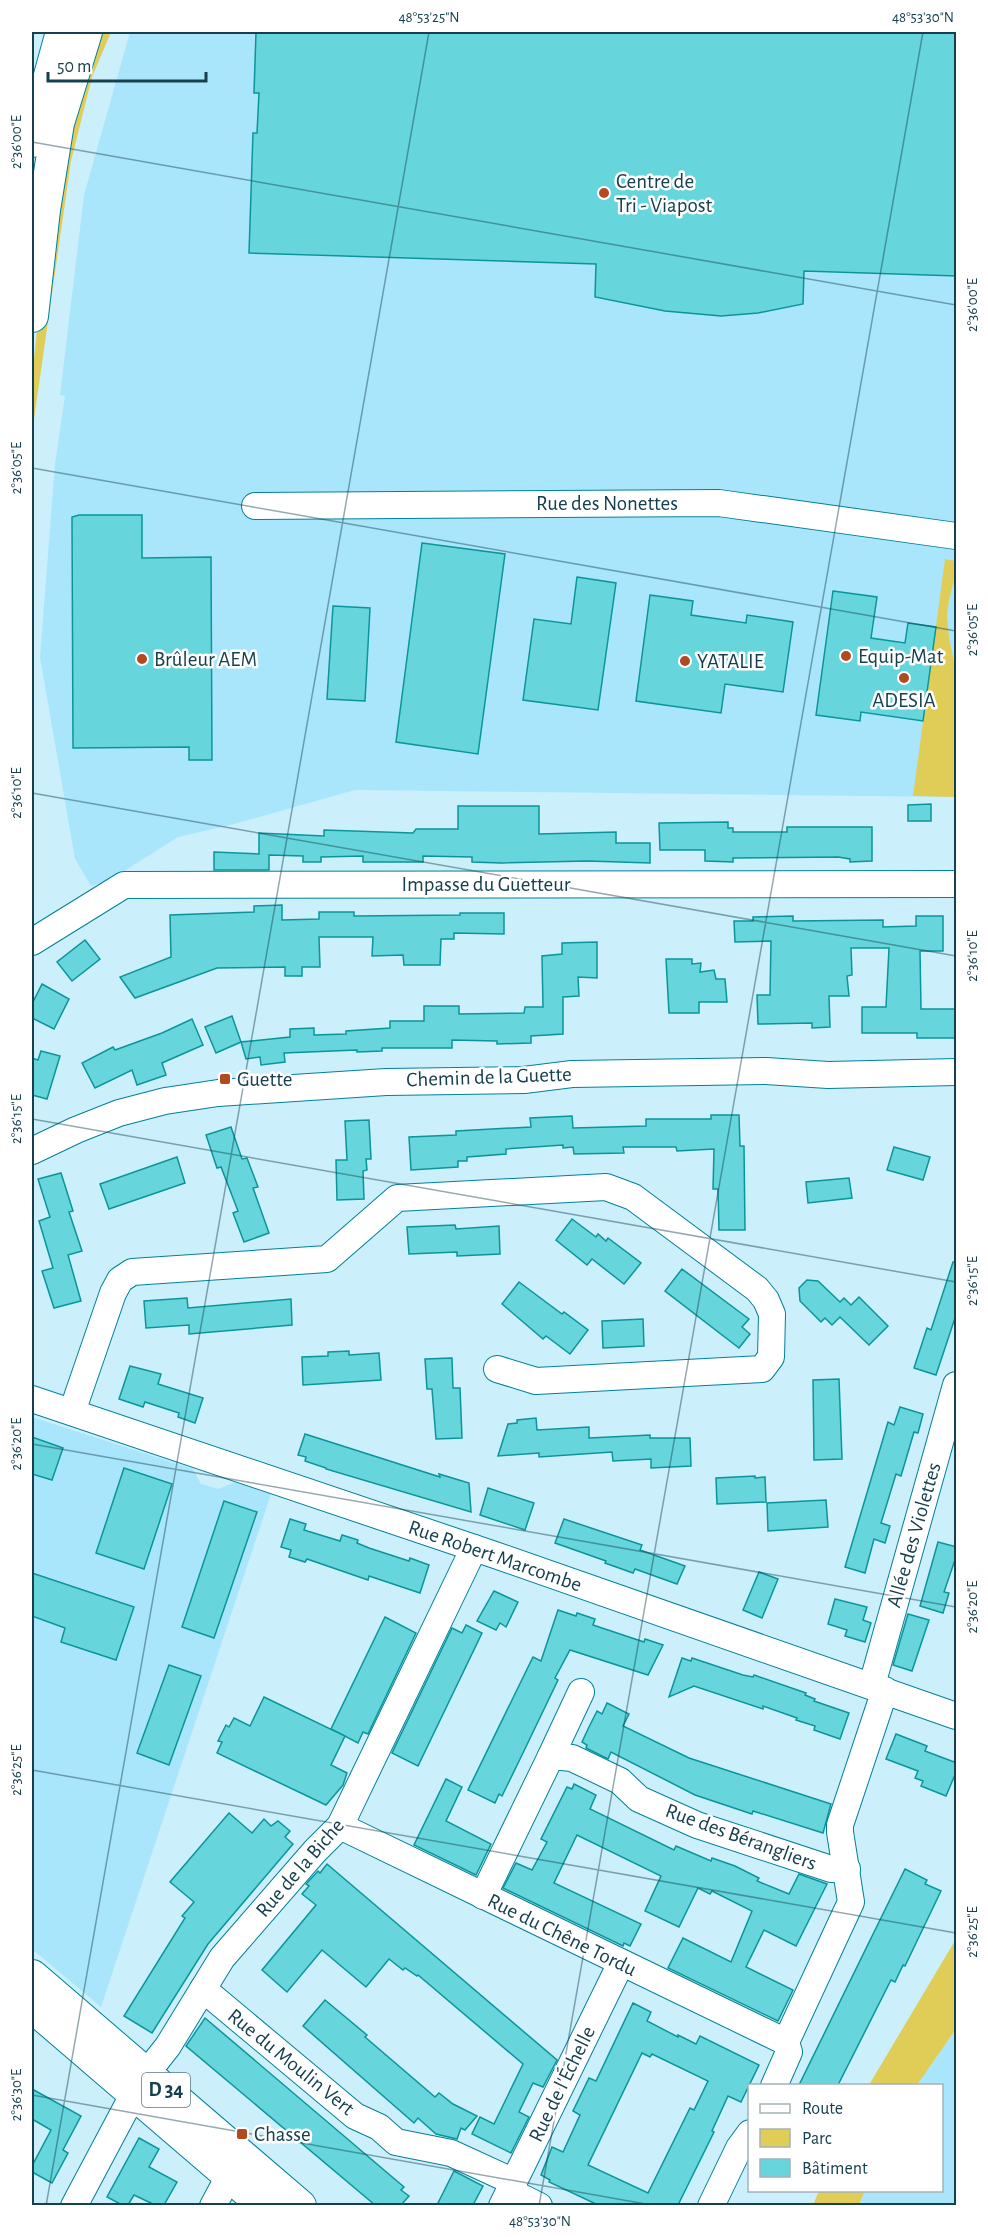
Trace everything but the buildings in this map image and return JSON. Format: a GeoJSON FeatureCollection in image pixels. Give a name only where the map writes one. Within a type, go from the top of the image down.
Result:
{"type":"FeatureCollection","features":[{"type":"Feature","properties":{"kind":"main road"},"geometry":{"type":"LineString","coordinates":[[32,141],[62,32]]}},
{"type":"Feature","properties":{"kind":"main road"},"geometry":{"type":"LineString","coordinates":[[32,316],[41,232],[58,123],[86,32]]}},
{"type":"Feature","properties":{"kind":"main road","name":"D 34"},"geometry":{"type":"LineString","coordinates":[[32,1976],[229,2176],[265,2205]]}},
{"type":"Feature","properties":{"kind":"main road","name":"D 34"},"geometry":{"type":"LineString","coordinates":[[32,2007],[140,2084],[300,2205]]}},
{"type":"Feature","properties":{"kind":"street"},"geometry":{"type":"LineString","coordinates":[[41,232],[38,195],[45,145],[78,32]]}},
{"type":"Feature","properties":{"kind":"street","name":"Rue des Nonettes"},"geometry":{"type":"LineString","coordinates":[[255,506],[719,503],[957,536]]}},
{"type":"Feature","properties":{"kind":"street","name":"Impasse du Guetteur"},"geometry":{"type":"LineString","coordinates":[[32,942],[124,885],[957,884]]}},
{"type":"Feature","properties":{"kind":"street","name":"Chemin de la Guette"},"geometry":{"type":"LineString","coordinates":[[32,1151],[119,1113],[165,1101],[218,1093],[386,1082],[525,1080],[572,1074],[766,1071],[828,1075],[957,1072]]}},
{"type":"Feature","properties":{"kind":"street"},"geometry":{"type":"LineString","coordinates":[[72,1412],[113,1293],[120,1280],[132,1272],[327,1259],[397,1198],[606,1187],[633,1197],[757,1289],[766,1300],[772,1314],[771,1357],[762,1369],[536,1381],[497,1369]]}},
{"type":"Feature","properties":{"kind":"street","name":"Allée des Violettes"},"geometry":{"type":"LineString","coordinates":[[774,2084],[789,2052],[786,2042],[850,1909],[851,1902],[840,1825],[957,1385]]}},
{"type":"Feature","properties":{"kind":"street","name":"Rue Robert Marcombe"},"geometry":{"type":"LineString","coordinates":[[32,1399],[474,1548],[957,1716]]}},
{"type":"Feature","properties":{"kind":"street","name":"Rue de la Biche"},"geometry":{"type":"LineString","coordinates":[[74,2205],[140,2084],[168,2046],[222,1958],[315,1851],[340,1826],[474,1548]]}},
{"type":"Feature","properties":{"kind":"street"},"geometry":{"type":"LineString","coordinates":[[483,1896],[581,1692]]}},
{"type":"Feature","properties":{"kind":"street","name":"Rue des Bérangliers"},"geometry":{"type":"LineString","coordinates":[[551,1756],[572,1758],[620,1782],[639,1799],[697,1825],[831,1869],[847,1869]]}},
{"type":"Feature","properties":{"kind":"street","name":"Rue du Chêne Tordu"},"geometry":{"type":"LineString","coordinates":[[340,1826],[786,2042]]}},
{"type":"Feature","properties":{"kind":"street","name":"Rue de l'Échelle"},"geometry":{"type":"LineString","coordinates":[[509,2193],[621,1963]]}},
{"type":"Feature","properties":{"kind":"street","name":"Rue du Moulin Vert"},"geometry":{"type":"LineString","coordinates":[[203,1989],[355,2116],[379,2127],[396,2142],[451,2153],[509,2193],[539,2205]]}},
{"type":"Feature","properties":{"kind":"street"},"geometry":{"type":"LineString","coordinates":[[711,2205],[739,2148],[748,2136]]}},
{"type":"Feature","properties":{"kind":"street"},"geometry":{"type":"LineString","coordinates":[[213,2205],[229,2176]]}},
{"type":"Feature","properties":{"kind":"shaded area"},"geometry":{"type":"Polygon","coordinates":[[[130,32],[956,32],[956,797],[355,790],[234,824],[178,837],[110,880],[91,886],[75,859],[40,657],[55,464],[65,396],[60,395],[84,195],[130,32]]]}},
{"type":"Feature","properties":{"kind":"shaded area"},"geometry":{"type":"Polygon","coordinates":[[[32,1417],[193,1469],[201,1484],[219,1489],[235,1482],[271,1494],[101,2007],[32,1949],[32,1417]]]}},
{"type":"Feature","properties":{"kind":"shaded area"},"geometry":{"type":"Polygon","coordinates":[[[956,2029],[956,2205],[859,2206],[865,2192],[943,2192],[943,2084],[918,2084],[956,2029]]]}},
{"type":"Feature","properties":{"kind":"green space"},"geometry":{"type":"Polygon","coordinates":[[[94,32],[111,32],[92,77],[71,161],[32,433],[32,378],[49,218],[94,32]]]}},
{"type":"Feature","properties":{"kind":"green space"},"geometry":{"type":"Polygon","coordinates":[[[945,559],[956,561],[956,573],[947,615],[956,671],[956,797],[913,796],[945,559]]]}},
{"type":"Feature","properties":{"kind":"green space"},"geometry":{"type":"Polygon","coordinates":[[[956,1939],[956,2029],[918,2084],[870,2084],[956,1939]]]}},
{"type":"Feature","properties":{"kind":"green space"},"geometry":{"type":"Polygon","coordinates":[[[818,2192],[865,2192],[859,2205],[813,2205],[818,2192]]]}},
{"type":"Feature","properties":{"kind":"place","name":"Centre de Tri - Viapost"},"geometry":{"type":"Point","coordinates":[604,193]}},
{"type":"Feature","properties":{"kind":"place","name":"Equip-Mat"},"geometry":{"type":"Point","coordinates":[846,656]}},
{"type":"Feature","properties":{"kind":"place","name":"Brûleur AEM"},"geometry":{"type":"Point","coordinates":[142,659]}},
{"type":"Feature","properties":{"kind":"place","name":"YATALIE"},"geometry":{"type":"Point","coordinates":[685,661]}},
{"type":"Feature","properties":{"kind":"place","name":"ADESIA"},"geometry":{"type":"Point","coordinates":[904,678]}},
{"type":"Feature","properties":{"kind":"place","name":"Guette"},"geometry":{"type":"Point","coordinates":[225,1079]}},
{"type":"Feature","properties":{"kind":"place","name":"Chasse"},"geometry":{"type":"Point","coordinates":[242,2134]}}]}
